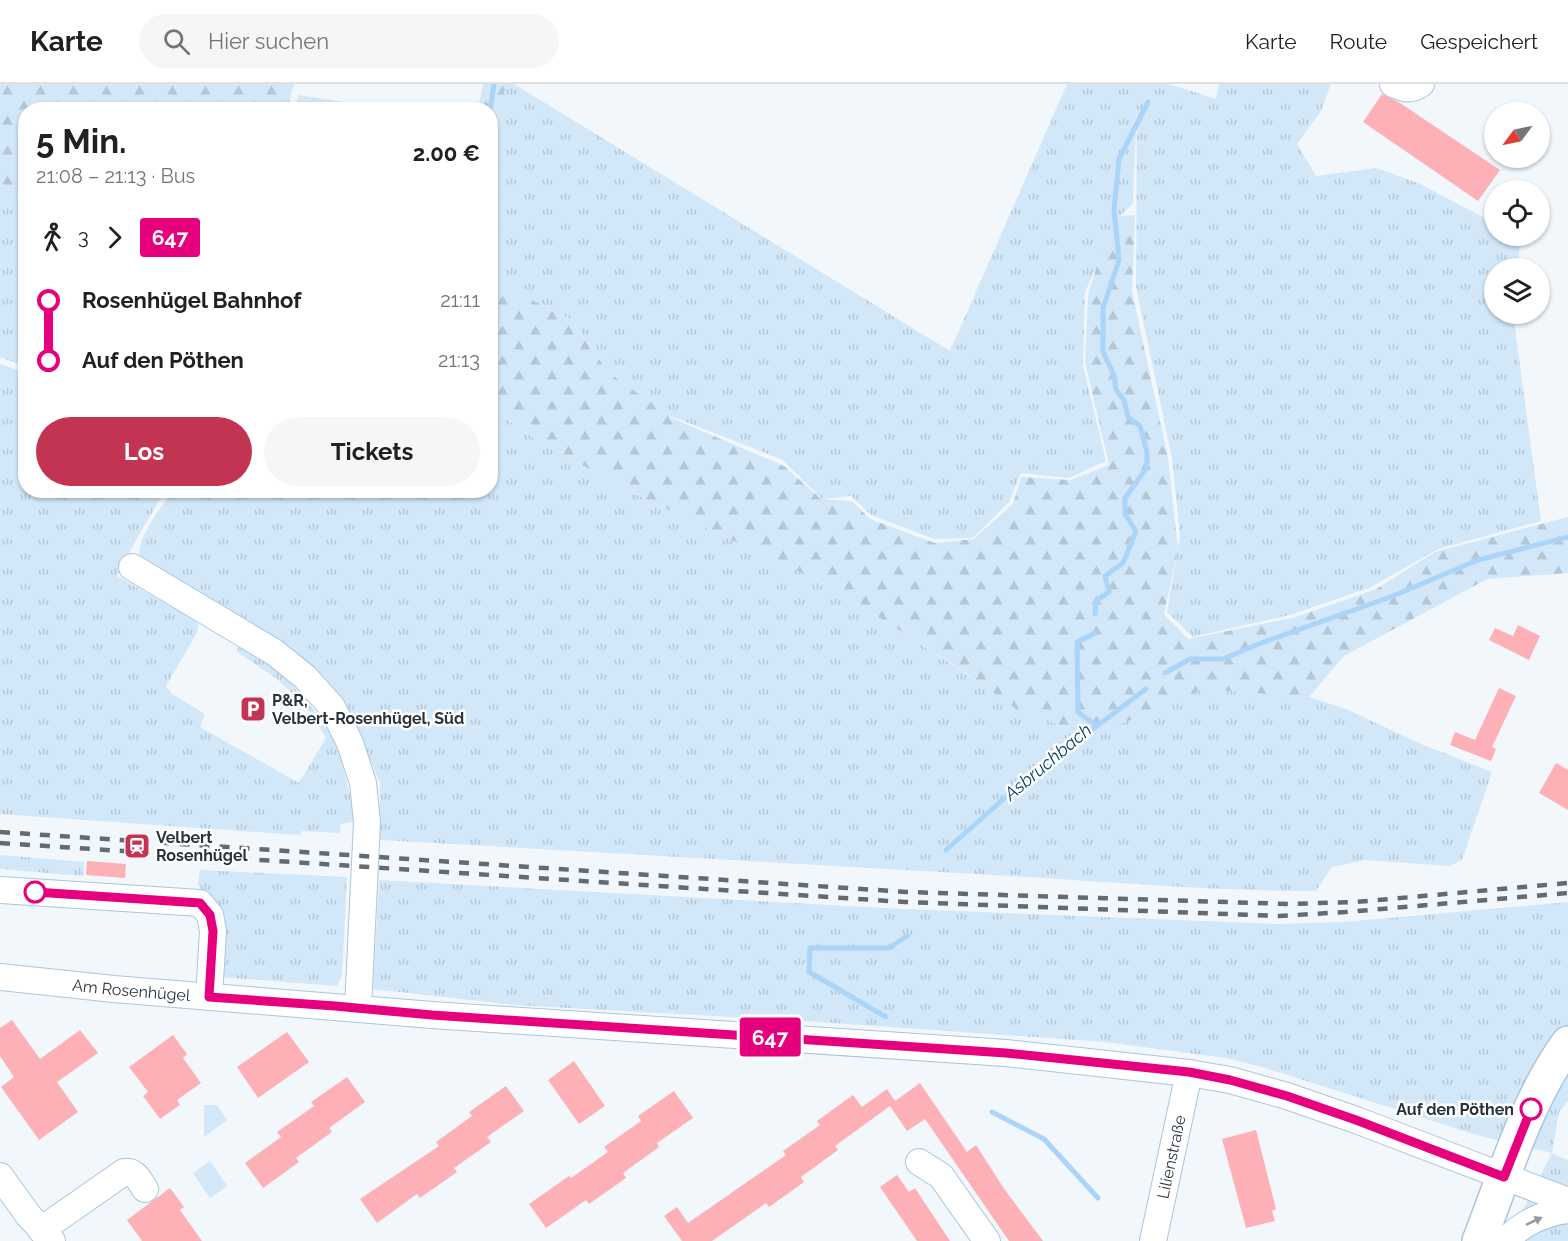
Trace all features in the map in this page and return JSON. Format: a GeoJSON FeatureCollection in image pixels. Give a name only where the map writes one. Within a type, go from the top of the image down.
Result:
{"type":"FeatureCollection","features":[{"type":"Feature","properties":{"kind":"main road"},"geometry":{"type":"LineString","coordinates":[[1479,1241],[1538,1094],[1568,1043]]}},
{"type":"Feature","properties":{"kind":"street"},"geometry":{"type":"LineString","coordinates":[[1393,84],[1405,90],[1420,84]]}},
{"type":"Feature","properties":{"kind":"street"},"geometry":{"type":"LineString","coordinates":[[132,567],[274,652],[305,677],[332,707],[350,743],[363,783],[367,822],[358,1008]]}},
{"type":"Feature","properties":{"kind":"street"},"geometry":{"type":"LineString","coordinates":[[0,890],[200,903],[210,915],[213,931],[209,997]]}},
{"type":"Feature","properties":{"kind":"street","name":"Am Rosenhügel"},"geometry":{"type":"LineString","coordinates":[[0,977],[432,1015],[1006,1053],[1189,1072],[1230,1080],[1287,1096],[1504,1177]]}},
{"type":"Feature","properties":{"kind":"street","name":"Lilienstraße"},"geometry":{"type":"LineString","coordinates":[[1153,1241],[1189,1072]]}},
{"type":"Feature","properties":{"kind":"street"},"geometry":{"type":"LineString","coordinates":[[919,1162],[941,1176],[987,1241]]}},
{"type":"Feature","properties":{"kind":"street"},"geometry":{"type":"LineString","coordinates":[[0,1176],[47,1235],[124,1172],[134,1173],[145,1189]]}},
{"type":"Feature","properties":{"kind":"street"},"geometry":{"type":"LineString","coordinates":[[1504,1177],[1568,1201]]}},
{"type":"Feature","properties":{"kind":"street"},"geometry":{"type":"LineString","coordinates":[[1506,1241],[1520,1227],[1552,1213],[1568,1210]]}},
{"type":"Feature","properties":{"kind":"green space"},"geometry":{"type":"Polygon","coordinates":[[[0,84],[295,84],[290,102],[18,102],[18,198],[0,202],[0,84]]]}},
{"type":"Feature","properties":{"kind":"green space"},"geometry":{"type":"Polygon","coordinates":[[[483,84],[506,84],[498,118],[498,102],[479,102],[483,84]]]}},
{"type":"Feature","properties":{"kind":"green space"},"geometry":{"type":"Polygon","coordinates":[[[506,84],[514,84],[950,351],[1067,84],[1169,84],[1216,99],[1219,84],[1331,84],[1321,111],[1297,144],[1316,176],[1376,168],[1418,183],[1484,218],[1484,246],[1520,246],[1519,258],[1484,258],[1484,324],[1514,324],[1541,521],[1438,549],[1369,588],[1290,615],[1193,637],[1167,612],[1180,536],[1172,458],[1136,287],[1137,102],[1133,203],[1120,216],[1085,292],[1083,365],[1106,461],[1069,478],[1021,473],[1009,502],[973,538],[934,539],[871,515],[851,496],[822,499],[783,460],[668,415],[608,372],[572,320],[506,287],[498,281],[498,118],[506,84]]]}},
{"type":"Feature","properties":{"kind":"green space"},"geometry":{"type":"Polygon","coordinates":[[[298,95],[344,102],[297,102],[298,95]]]}},
{"type":"Feature","properties":{"kind":"green space"},"geometry":{"type":"Polygon","coordinates":[[[18,198],[18,363],[0,357],[0,202],[18,198]]]}},
{"type":"Feature","properties":{"kind":"green space"},"geometry":{"type":"Polygon","coordinates":[[[1135,215],[1132,291],[1168,458],[1178,549],[1164,614],[1188,639],[1296,617],[1376,589],[1435,552],[1568,517],[1568,573],[1487,579],[1344,656],[1309,697],[1203,689],[1092,736],[1019,711],[965,672],[831,587],[631,492],[537,440],[498,414],[498,281],[506,287],[572,320],[608,372],[674,419],[784,466],[821,499],[852,501],[870,519],[935,543],[974,539],[1013,504],[1021,477],[1071,480],[1109,465],[1085,362],[1088,295],[1103,246],[1120,216],[1135,215]]]}},
{"type":"Feature","properties":{"kind":"green space"},"geometry":{"type":"Polygon","coordinates":[[[0,364],[18,370],[18,498],[161,498],[117,576],[198,624],[198,631],[166,686],[172,694],[205,714],[200,727],[299,783],[326,738],[305,705],[277,679],[236,651],[241,644],[280,673],[309,703],[337,742],[356,821],[341,824],[340,833],[302,831],[300,835],[0,814],[0,364]]]}},
{"type":"Feature","properties":{"kind":"green space"},"geometry":{"type":"Polygon","coordinates":[[[498,414],[537,440],[631,492],[831,587],[964,672],[1020,711],[1204,688],[1309,697],[1346,709],[1421,744],[1492,772],[1462,860],[1450,866],[1365,860],[1332,867],[1316,891],[1189,887],[380,840],[380,783],[348,709],[260,633],[139,558],[142,540],[167,498],[498,498],[498,414]]]}},
{"type":"Feature","properties":{"kind":"green space"},"geometry":{"type":"Polygon","coordinates":[[[0,855],[84,862],[83,876],[0,869],[0,855]]]}},
{"type":"Feature","properties":{"kind":"green space"},"geometry":{"type":"Polygon","coordinates":[[[200,870],[347,877],[342,975],[337,986],[220,977],[217,906],[198,885],[200,870]]]}},
{"type":"Feature","properties":{"kind":"green space"},"geometry":{"type":"Polygon","coordinates":[[[379,880],[904,909],[1277,924],[1344,922],[1568,902],[1568,1101],[1559,1112],[1552,1153],[1480,1136],[1262,1067],[1226,1058],[1105,1042],[805,1021],[514,1005],[373,989],[379,880]]]}},
{"type":"Feature","properties":{"kind":"green space"},"geometry":{"type":"Polygon","coordinates":[[[204,1105],[217,1105],[227,1120],[204,1137],[204,1105]]]}},
{"type":"Feature","properties":{"kind":"green space"},"geometry":{"type":"Polygon","coordinates":[[[1552,1153],[1568,1160],[1568,1241],[1507,1241],[1552,1153]]]}},
{"type":"Feature","properties":{"kind":"green space"},"geometry":{"type":"Polygon","coordinates":[[[210,1161],[227,1186],[210,1198],[193,1173],[210,1161]]]}},
{"type":"Feature","properties":{"kind":"building"},"geometry":{"type":"Polygon","coordinates":[[[1382,94],[1400,103],[1484,159],[1484,168],[1500,170],[1493,180],[1484,180],[1484,193],[1478,201],[1363,122],[1382,94]]]}},
{"type":"Feature","properties":{"kind":"building"},"geometry":{"type":"Polygon","coordinates":[[[1518,625],[1540,636],[1529,660],[1489,640],[1495,628],[1513,636],[1518,625]]]}},
{"type":"Feature","properties":{"kind":"building"},"geometry":{"type":"Polygon","coordinates":[[[1499,688],[1516,696],[1492,747],[1496,749],[1491,761],[1450,745],[1455,732],[1475,740],[1499,688]]]}},
{"type":"Feature","properties":{"kind":"building"},"geometry":{"type":"Polygon","coordinates":[[[1556,763],[1568,770],[1568,810],[1539,793],[1556,763]]]}},
{"type":"Feature","properties":{"kind":"building"},"geometry":{"type":"Polygon","coordinates":[[[87,861],[126,864],[125,878],[86,875],[87,861]]]}},
{"type":"Feature","properties":{"kind":"building"},"geometry":{"type":"Polygon","coordinates":[[[12,1020],[40,1059],[80,1030],[98,1053],[57,1082],[78,1112],[39,1140],[1,1087],[14,1077],[0,1056],[0,1028],[12,1020]]]}},
{"type":"Feature","properties":{"kind":"building"},"geometry":{"type":"Polygon","coordinates":[[[287,1032],[309,1062],[258,1098],[237,1067],[287,1032]]]}},
{"type":"Feature","properties":{"kind":"building"},"geometry":{"type":"Polygon","coordinates":[[[173,1035],[187,1054],[183,1058],[201,1083],[177,1100],[180,1105],[160,1119],[143,1096],[148,1092],[129,1067],[173,1035]]]}},
{"type":"Feature","properties":{"kind":"building"},"geometry":{"type":"Polygon","coordinates":[[[574,1061],[605,1106],[579,1124],[548,1080],[574,1061]]]}},
{"type":"Feature","properties":{"kind":"building"},"geometry":{"type":"Polygon","coordinates":[[[347,1077],[365,1102],[329,1128],[332,1132],[296,1158],[299,1162],[263,1188],[245,1163],[281,1137],[277,1132],[314,1106],[311,1102],[347,1077]]]}},
{"type":"Feature","properties":{"kind":"building"},"geometry":{"type":"Polygon","coordinates":[[[920,1083],[967,1152],[976,1145],[1005,1190],[1043,1241],[1009,1241],[925,1119],[907,1131],[890,1106],[835,1146],[838,1150],[801,1177],[804,1182],[769,1207],[766,1203],[712,1241],[682,1241],[664,1216],[677,1207],[688,1223],[786,1155],[783,1151],[820,1125],[817,1121],[853,1095],[862,1107],[887,1089],[895,1101],[920,1083]]]}},
{"type":"Feature","properties":{"kind":"building"},"geometry":{"type":"Polygon","coordinates":[[[506,1086],[524,1111],[487,1137],[491,1142],[454,1168],[457,1172],[420,1198],[417,1194],[377,1223],[360,1199],[439,1146],[436,1142],[472,1116],[469,1112],[506,1086]]]}},
{"type":"Feature","properties":{"kind":"building"},"geometry":{"type":"Polygon","coordinates":[[[674,1091],[693,1118],[657,1143],[659,1147],[623,1173],[626,1178],[589,1204],[586,1200],[546,1228],[529,1204],[608,1152],[604,1147],[641,1121],[638,1116],[674,1091]]]}},
{"type":"Feature","properties":{"kind":"building"},"geometry":{"type":"Polygon","coordinates":[[[1256,1130],[1276,1209],[1272,1211],[1275,1221],[1246,1228],[1222,1139],[1256,1130]]]}},
{"type":"Feature","properties":{"kind":"building"},"geometry":{"type":"Polygon","coordinates":[[[897,1175],[909,1192],[915,1188],[950,1241],[917,1241],[880,1187],[897,1175]]]}},
{"type":"Feature","properties":{"kind":"building"},"geometry":{"type":"Polygon","coordinates":[[[170,1188],[184,1207],[180,1210],[202,1241],[142,1241],[127,1220],[170,1188]]]}},
{"type":"Feature","properties":{"kind":"waterway"},"geometry":{"type":"LineString","coordinates":[[491,102],[494,84]]}},
{"type":"Feature","properties":{"kind":"waterway","name":"Asbruchbach"},"geometry":{"type":"LineString","coordinates":[[1095,614],[1096,601],[1109,592],[1105,576],[1123,563],[1136,531],[1125,514],[1125,498],[1147,467],[1147,452],[1140,426],[1128,417],[1124,400],[1116,390],[1114,375],[1103,352],[1103,308],[1119,260],[1114,209],[1119,159],[1148,102]]}},
{"type":"Feature","properties":{"kind":"waterway"},"geometry":{"type":"LineString","coordinates":[[1165,673],[1190,659],[1223,659],[1393,596],[1478,560],[1568,537]]}},
{"type":"Feature","properties":{"kind":"waterway","name":"Asbruchbach"},"geometry":{"type":"LineString","coordinates":[[946,850],[1007,796],[1097,726],[1078,712],[1077,642],[1095,633]]}},
{"type":"Feature","properties":{"kind":"waterway"},"geometry":{"type":"LineString","coordinates":[[1097,726],[1146,689]]}},
{"type":"Feature","properties":{"kind":"waterway","name":"Asbruchbach"},"geometry":{"type":"LineString","coordinates":[[886,1017],[809,972],[810,948],[889,948],[907,936]]}},
{"type":"Feature","properties":{"kind":"waterway","name":"Asbruchbach"},"geometry":{"type":"LineString","coordinates":[[992,1112],[1044,1139],[1098,1198]]}},
{"type":"Feature","properties":{"kind":"railway"},"geometry":{"type":"LineString","coordinates":[[0,832],[907,892],[1288,904],[1356,902],[1568,883]]}},
{"type":"Feature","properties":{"kind":"railway"},"geometry":{"type":"LineString","coordinates":[[0,843],[905,902],[1279,916],[1568,893]]}},
{"type":"Feature","properties":{"kind":"bus line","name":"647"},"geometry":{"type":"LineString","coordinates":[[35,892],[200,903],[210,915],[213,931],[209,997],[432,1015],[1006,1053],[1189,1072],[1230,1080],[1287,1096],[1504,1177],[1531,1109]]}},
{"type":"Feature","properties":{"kind":"place","name":"P&R, Velbert-Rosenhügel, Süd"},"geometry":{"type":"Point","coordinates":[253,709]}},
{"type":"Feature","properties":{"kind":"place","name":"Velbert Rosenhügel"},"geometry":{"type":"Point","coordinates":[137,846]}},
{"type":"Feature","properties":{"kind":"place","name":"Auf den Pöthen"},"geometry":{"type":"Point","coordinates":[1531,1109]}}]}
